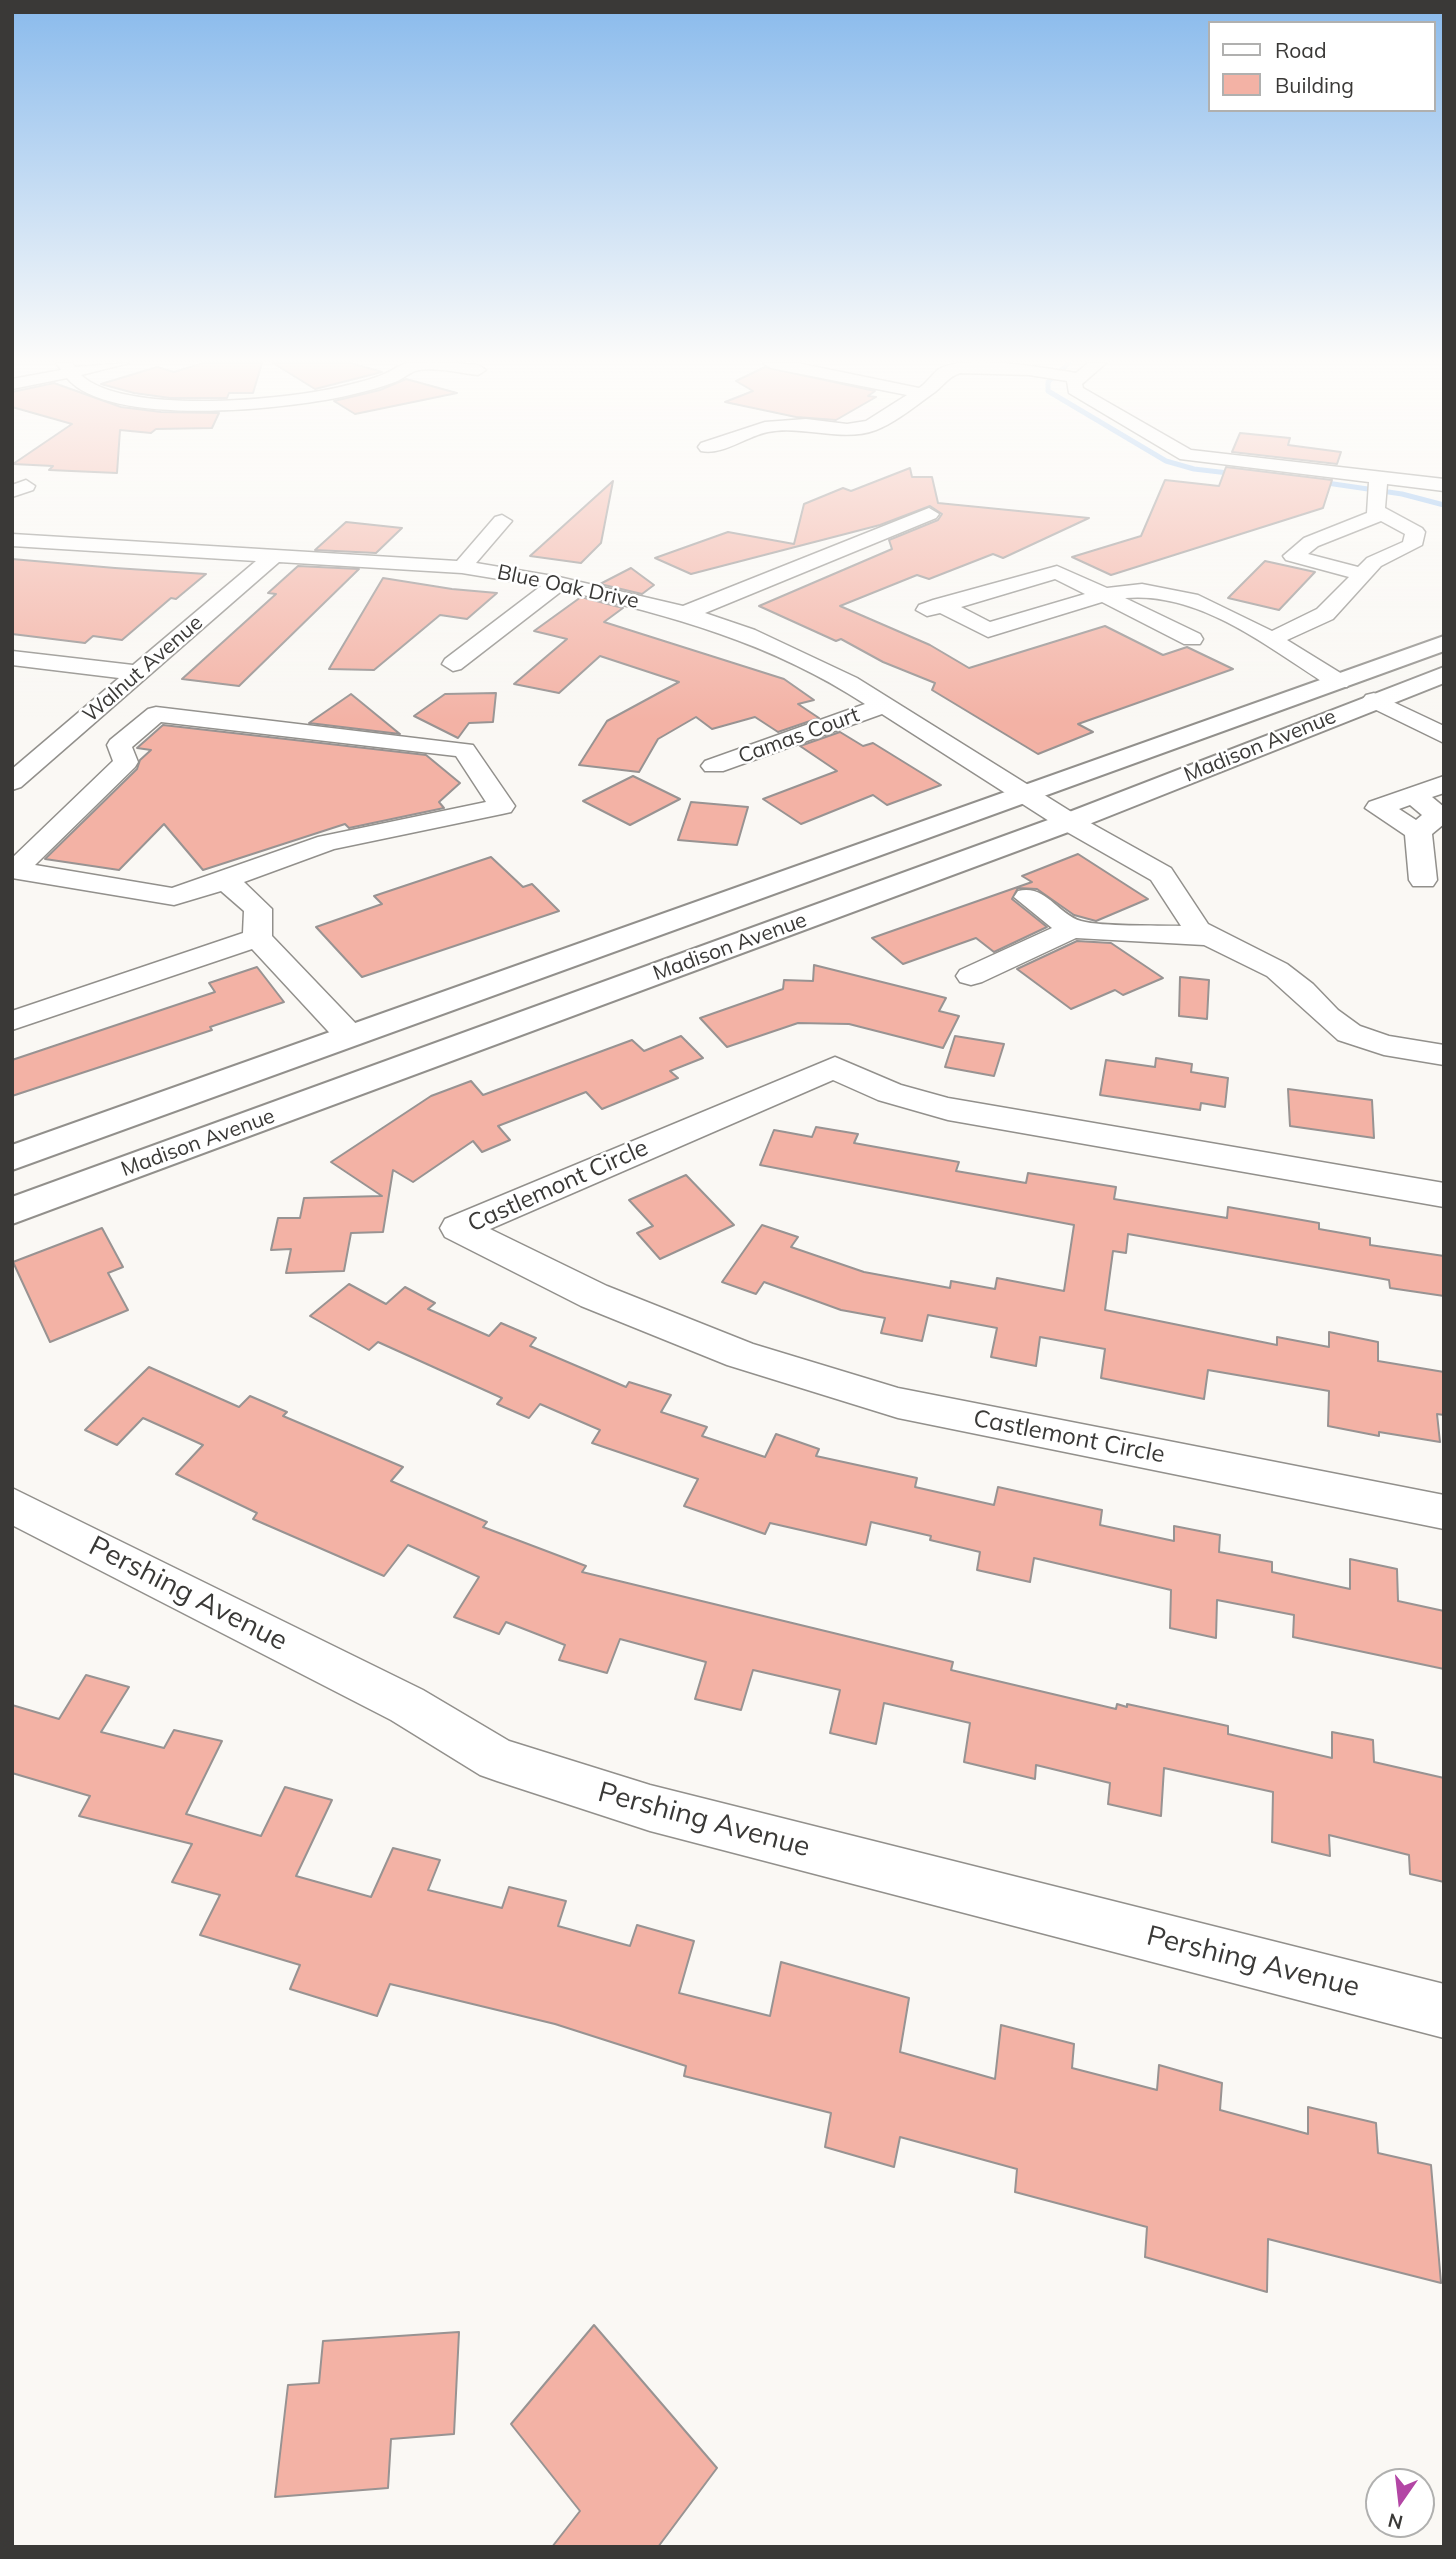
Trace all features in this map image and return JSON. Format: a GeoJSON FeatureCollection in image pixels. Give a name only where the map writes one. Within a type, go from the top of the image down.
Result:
{"type":"FeatureCollection","features":[{"type":"Feature","properties":{"kind":"main road","name":"Madison Avenue"},"geometry":{"type":"LineString","coordinates":[[12,1158],[1444,643]]}},
{"type":"Feature","properties":{"kind":"main road","name":"Madison Avenue"},"geometry":{"type":"LineString","coordinates":[[12,1211],[1069,822],[1444,674]]}},
{"type":"Feature","properties":{"kind":"street"},"geometry":{"type":"LineString","coordinates":[[1326,482],[1379,493],[1444,485]]}},
{"type":"Feature","properties":{"kind":"street"},"geometry":{"type":"LineString","coordinates":[[1270,640],[1325,614],[1374,562],[1412,545],[1416,537],[1379,493]]}},
{"type":"Feature","properties":{"kind":"street"},"geometry":{"type":"LineString","coordinates":[[1363,574],[1293,556],[1379,493]]}},
{"type":"Feature","properties":{"kind":"street"},"geometry":{"type":"LineString","coordinates":[[685,613],[929,514]]}},
{"type":"Feature","properties":{"kind":"street"},"geometry":{"type":"LineString","coordinates":[[462,567],[502,521]]}},
{"type":"Feature","properties":{"kind":"street","name":"Blue Oak Drive"},"geometry":{"type":"LineString","coordinates":[[12,540],[462,567],[559,583],[685,613],[779,648],[849,683],[1069,822],[1161,874],[1191,924],[1207,936]]}},
{"type":"Feature","properties":{"kind":"street","name":"Walnut Avenue"},"geometry":{"type":"LineString","coordinates":[[12,782],[275,555]]}},
{"type":"Feature","properties":{"kind":"street"},"geometry":{"type":"LineString","coordinates":[[1192,639],[1106,597],[1057,572],[932,608],[988,630],[1106,597],[1141,590],[1174,593],[1189,598],[1270,640],[1339,682]]}},
{"type":"Feature","properties":{"kind":"street"},"geometry":{"type":"LineString","coordinates":[[453,664],[559,583]]}},
{"type":"Feature","properties":{"kind":"street"},"geometry":{"type":"LineString","coordinates":[[12,658],[138,673]]}},
{"type":"Feature","properties":{"kind":"street"},"geometry":{"type":"LineString","coordinates":[[1374,700],[1444,736]]}},
{"type":"Feature","properties":{"kind":"street","name":"Camas Court"},"geometry":{"type":"LineString","coordinates":[[714,766],[884,705]]}},
{"type":"Feature","properties":{"kind":"street"},"geometry":{"type":"LineString","coordinates":[[90,714],[147,722]]}},
{"type":"Feature","properties":{"kind":"street"},"geometry":{"type":"LineString","coordinates":[[156,714],[464,750],[502,806],[327,843],[225,880],[174,897],[15,870],[126,762],[119,745],[156,714]]}},
{"type":"Feature","properties":{"kind":"street"},"geometry":{"type":"LineString","coordinates":[[1418,832],[1378,808],[1444,784]]}},
{"type":"Feature","properties":{"kind":"street"},"geometry":{"type":"LineString","coordinates":[[1415,796],[1437,815],[1418,832]]}},
{"type":"Feature","properties":{"kind":"street"},"geometry":{"type":"LineString","coordinates":[[1418,832],[1423,880]]}},
{"type":"Feature","properties":{"kind":"street"},"geometry":{"type":"LineString","coordinates":[[225,880],[258,909],[257,938],[350,1036]]}},
{"type":"Feature","properties":{"kind":"street"},"geometry":{"type":"LineString","coordinates":[[1028,897],[1072,929]]}},
{"type":"Feature","properties":{"kind":"street"},"geometry":{"type":"LineString","coordinates":[[971,976],[1072,929],[1207,936],[1277,970],[1302,990],[1327,1017],[1349,1033],[1384,1045],[1444,1055]]}},
{"type":"Feature","properties":{"kind":"street"},"geometry":{"type":"LineString","coordinates":[[18,1012],[257,938]]}},
{"type":"Feature","properties":{"kind":"street","name":"Castlemont Circle"},"geometry":{"type":"LineString","coordinates":[[1444,1195],[948,1109],[896,1097],[865,1086],[835,1067],[458,1228],[594,1296],[741,1355],[898,1403],[1444,1512]]}},
{"type":"Feature","properties":{"kind":"street","name":"Pershing Avenue"},"geometry":{"type":"LineString","coordinates":[[12,1505],[407,1705],[497,1759],[650,1808],[1444,2011]]}},
{"type":"Feature","properties":{"kind":"building"},"geometry":{"type":"Polygon","coordinates":[[[613,482],[601,543],[581,563],[530,556],[613,482]]]}},
{"type":"Feature","properties":{"kind":"building"},"geometry":{"type":"Polygon","coordinates":[[[873,482],[933,482],[938,503],[1089,518],[1003,558],[993,554],[929,579],[917,575],[840,606],[930,645],[969,668],[1105,626],[1163,655],[1187,647],[1233,669],[1078,724],[1093,732],[1038,754],[932,690],[935,683],[883,662],[841,639],[836,641],[759,606],[892,549],[889,540],[938,520],[942,514],[930,506],[880,525],[691,574],[655,558],[728,532],[794,544],[804,504],[843,488],[851,491],[873,482]]]}},
{"type":"Feature","properties":{"kind":"building"},"geometry":{"type":"Polygon","coordinates":[[[1164,482],[1219,486],[1220,482],[1331,482],[1323,508],[1111,575],[1072,557],[1141,536],[1164,482]]]}},
{"type":"Feature","properties":{"kind":"building"},"geometry":{"type":"Polygon","coordinates":[[[346,522],[402,528],[376,553],[315,550],[346,522]]]}},
{"type":"Feature","properties":{"kind":"building"},"geometry":{"type":"Polygon","coordinates":[[[12,559],[206,574],[176,599],[171,598],[122,640],[93,636],[85,643],[12,634],[12,559]]]}},
{"type":"Feature","properties":{"kind":"building"},"geometry":{"type":"Polygon","coordinates":[[[1265,561],[1315,572],[1279,610],[1228,598],[1265,561]]]}},
{"type":"Feature","properties":{"kind":"building"},"geometry":{"type":"Polygon","coordinates":[[[298,566],[359,569],[239,686],[182,679],[276,594],[268,593],[298,566]]]}},
{"type":"Feature","properties":{"kind":"building"},"geometry":{"type":"Polygon","coordinates":[[[631,568],[654,585],[642,594],[600,584],[631,568]]]}},
{"type":"Feature","properties":{"kind":"building"},"geometry":{"type":"Polygon","coordinates":[[[383,578],[497,593],[467,619],[440,615],[374,670],[329,669],[383,578]]]}},
{"type":"Feature","properties":{"kind":"building"},"geometry":{"type":"Polygon","coordinates":[[[581,597],[623,608],[604,622],[784,679],[814,700],[798,704],[819,718],[778,732],[755,717],[712,729],[696,717],[658,739],[639,772],[579,765],[607,721],[679,682],[600,656],[559,693],[514,684],[567,639],[534,631],[581,597]]]}},
{"type":"Feature","properties":{"kind":"building"},"geometry":{"type":"Polygon","coordinates":[[[496,693],[493,722],[469,723],[458,738],[414,716],[445,694],[496,693]]]}},
{"type":"Feature","properties":{"kind":"building"},"geometry":{"type":"Polygon","coordinates":[[[351,694],[395,730],[400,734],[309,723],[351,694]]]}},
{"type":"Feature","properties":{"kind":"building"},"geometry":{"type":"Polygon","coordinates":[[[163,725],[426,755],[460,783],[439,802],[444,808],[349,828],[345,824],[203,870],[164,824],[119,870],[45,859],[137,769],[140,760],[151,750],[137,748],[163,725]]]}},
{"type":"Feature","properties":{"kind":"building"},"geometry":{"type":"Polygon","coordinates":[[[840,732],[863,746],[873,743],[941,785],[887,805],[873,795],[801,824],[763,799],[837,771],[800,746],[840,732]]]}},
{"type":"Feature","properties":{"kind":"building"},"geometry":{"type":"Polygon","coordinates":[[[633,776],[680,799],[630,825],[583,801],[633,776]]]}},
{"type":"Feature","properties":{"kind":"building"},"geometry":{"type":"Polygon","coordinates":[[[691,802],[748,807],[737,845],[678,840],[691,802]]]}},
{"type":"Feature","properties":{"kind":"building"},"geometry":{"type":"Polygon","coordinates":[[[1078,854],[1148,899],[1096,921],[1074,915],[1037,889],[1018,888],[1012,899],[1047,927],[994,952],[976,938],[903,964],[872,938],[1032,882],[1022,876],[1078,854]]]}},
{"type":"Feature","properties":{"kind":"building"},"geometry":{"type":"Polygon","coordinates":[[[491,857],[523,887],[532,884],[559,911],[362,977],[316,927],[382,904],[374,896],[491,857]]]}},
{"type":"Feature","properties":{"kind":"building"},"geometry":{"type":"Polygon","coordinates":[[[1077,941],[1111,943],[1163,978],[1123,995],[1115,990],[1071,1009],[1017,969],[1077,941]]]}},
{"type":"Feature","properties":{"kind":"building"},"geometry":{"type":"Polygon","coordinates":[[[814,965],[946,998],[939,1011],[959,1016],[943,1048],[849,1024],[798,1023],[727,1047],[700,1018],[783,989],[784,980],[813,981],[814,965]]]}},
{"type":"Feature","properties":{"kind":"building"},"geometry":{"type":"Polygon","coordinates":[[[257,967],[284,1002],[210,1027],[212,1030],[12,1096],[12,1060],[215,992],[209,983],[257,967]]]}},
{"type":"Feature","properties":{"kind":"building"},"geometry":{"type":"Polygon","coordinates":[[[1180,977],[1209,980],[1207,1019],[1179,1016],[1180,977]]]}},
{"type":"Feature","properties":{"kind":"building"},"geometry":{"type":"Polygon","coordinates":[[[681,1036],[703,1058],[670,1071],[678,1078],[602,1109],[586,1092],[498,1126],[510,1140],[482,1152],[473,1141],[413,1182],[393,1170],[383,1232],[351,1233],[344,1271],[286,1273],[291,1249],[271,1250],[278,1218],[300,1218],[304,1198],[382,1196],[331,1162],[431,1096],[471,1081],[483,1095],[632,1040],[644,1051],[681,1036]]]}},
{"type":"Feature","properties":{"kind":"building"},"geometry":{"type":"Polygon","coordinates":[[[955,1036],[1004,1044],[994,1076],[945,1067],[955,1036]]]}},
{"type":"Feature","properties":{"kind":"building"},"geometry":{"type":"Polygon","coordinates":[[[1156,1058],[1192,1064],[1191,1072],[1228,1078],[1225,1107],[1201,1103],[1200,1110],[1100,1095],[1106,1060],[1155,1067],[1156,1058]]]}},
{"type":"Feature","properties":{"kind":"building"},"geometry":{"type":"Polygon","coordinates":[[[1288,1089],[1372,1100],[1374,1138],[1290,1126],[1288,1089]]]}},
{"type":"Feature","properties":{"kind":"building"},"geometry":{"type":"Polygon","coordinates":[[[816,1127],[858,1134],[854,1143],[959,1162],[956,1171],[1026,1183],[1028,1173],[1116,1187],[1114,1199],[1227,1218],[1228,1207],[1319,1223],[1319,1229],[1370,1238],[1370,1245],[1444,1256],[1444,1296],[1390,1288],[1389,1280],[1128,1234],[1126,1253],[1113,1251],[1105,1310],[1277,1345],[1277,1337],[1329,1347],[1329,1332],[1378,1342],[1378,1361],[1444,1372],[1444,1415],[1437,1414],[1440,1442],[1379,1432],[1379,1436],[1328,1426],[1329,1391],[1208,1370],[1204,1399],[1101,1378],[1105,1349],[1040,1337],[1036,1366],[991,1357],[997,1328],[928,1315],[922,1341],[881,1333],[885,1318],[841,1310],[764,1282],[756,1294],[722,1282],[762,1225],[798,1237],[791,1247],[864,1272],[950,1288],[951,1281],[995,1289],[997,1278],[1064,1291],[1074,1225],[760,1165],[774,1130],[812,1137],[816,1127]]]}},
{"type":"Feature","properties":{"kind":"building"},"geometry":{"type":"Polygon","coordinates":[[[686,1175],[734,1225],[660,1259],[637,1233],[653,1226],[629,1200],[686,1175]]]}},
{"type":"Feature","properties":{"kind":"building"},"geometry":{"type":"Polygon","coordinates":[[[102,1228],[123,1267],[108,1273],[128,1310],[50,1342],[13,1262],[102,1228]]]}},
{"type":"Feature","properties":{"kind":"building"},"geometry":{"type":"Polygon","coordinates":[[[349,1284],[386,1304],[405,1287],[435,1303],[428,1309],[489,1336],[501,1323],[536,1338],[530,1346],[626,1387],[629,1382],[671,1395],[661,1412],[707,1427],[702,1436],[765,1457],[776,1434],[819,1449],[816,1456],[917,1478],[915,1487],[994,1505],[998,1487],[1102,1510],[1100,1525],[1174,1541],[1174,1526],[1220,1535],[1219,1552],[1272,1562],[1272,1572],[1350,1589],[1350,1559],[1397,1569],[1398,1601],[1444,1611],[1444,1669],[1293,1637],[1294,1615],[1217,1600],[1216,1638],[1170,1628],[1171,1590],[1034,1558],[1030,1582],[977,1570],[980,1552],[930,1540],[931,1536],[871,1522],[866,1545],[770,1523],[765,1534],[684,1506],[698,1479],[592,1443],[600,1430],[540,1404],[529,1418],[497,1404],[502,1398],[378,1342],[369,1350],[310,1316],[349,1284]]]}},
{"type":"Feature","properties":{"kind":"building"},"geometry":{"type":"Polygon","coordinates":[[[149,1367],[239,1407],[250,1396],[287,1412],[283,1416],[403,1467],[391,1481],[487,1522],[483,1527],[586,1566],[582,1572],[953,1662],[951,1670],[1116,1709],[1117,1704],[1127,1707],[1127,1704],[1228,1726],[1228,1734],[1332,1758],[1332,1732],[1373,1740],[1374,1762],[1444,1778],[1444,1882],[1410,1874],[1409,1855],[1329,1835],[1330,1856],[1272,1842],[1273,1792],[1164,1768],[1161,1816],[1108,1804],[1110,1783],[1036,1765],[1035,1779],[964,1762],[970,1723],[884,1703],[876,1744],[830,1733],[840,1690],[753,1670],[741,1710],[695,1699],[706,1662],[620,1639],[607,1673],[559,1660],[565,1645],[506,1622],[499,1634],[454,1617],[479,1577],[408,1545],[384,1576],[253,1519],[257,1513],[176,1474],[203,1445],[143,1418],[117,1445],[85,1430],[149,1367]]]}},
{"type":"Feature","properties":{"kind":"building"},"geometry":{"type":"Polygon","coordinates":[[[86,1675],[129,1687],[101,1732],[164,1748],[174,1730],[222,1741],[186,1814],[261,1836],[285,1787],[332,1800],[296,1876],[371,1897],[393,1848],[440,1860],[428,1890],[502,1908],[509,1887],[566,1901],[558,1926],[630,1946],[637,1925],[694,1941],[679,1993],[770,2016],[781,1962],[909,1998],[900,2052],[995,2079],[1001,2025],[1074,2044],[1072,2068],[1157,2090],[1159,2065],[1222,2083],[1220,2110],[1308,2134],[1308,2107],[1376,2123],[1378,2153],[1431,2165],[1441,2283],[1268,2239],[1267,2292],[1145,2257],[1147,2227],[1015,2192],[1017,2169],[900,2137],[894,2167],[825,2147],[831,2113],[684,2076],[686,2066],[555,2024],[390,1984],[377,2016],[290,1989],[300,1965],[200,1935],[220,1895],[172,1882],[192,1844],[79,1816],[90,1796],[12,1773],[12,1705],[59,1719],[86,1675]]]}},
{"type":"Feature","properties":{"kind":"building"},"geometry":{"type":"Polygon","coordinates":[[[594,2325],[717,2468],[658,2547],[552,2547],[580,2511],[511,2424],[594,2325]]]}},
{"type":"Feature","properties":{"kind":"building"},"geometry":{"type":"Polygon","coordinates":[[[459,2332],[454,2434],[391,2439],[388,2488],[275,2497],[288,2385],[319,2383],[323,2341],[459,2332]]]}},
{"type":"Feature","properties":{"kind":"waterway"},"geometry":{"type":"LineString","coordinates":[[1323,482],[1402,494],[1444,505]]}}]}
